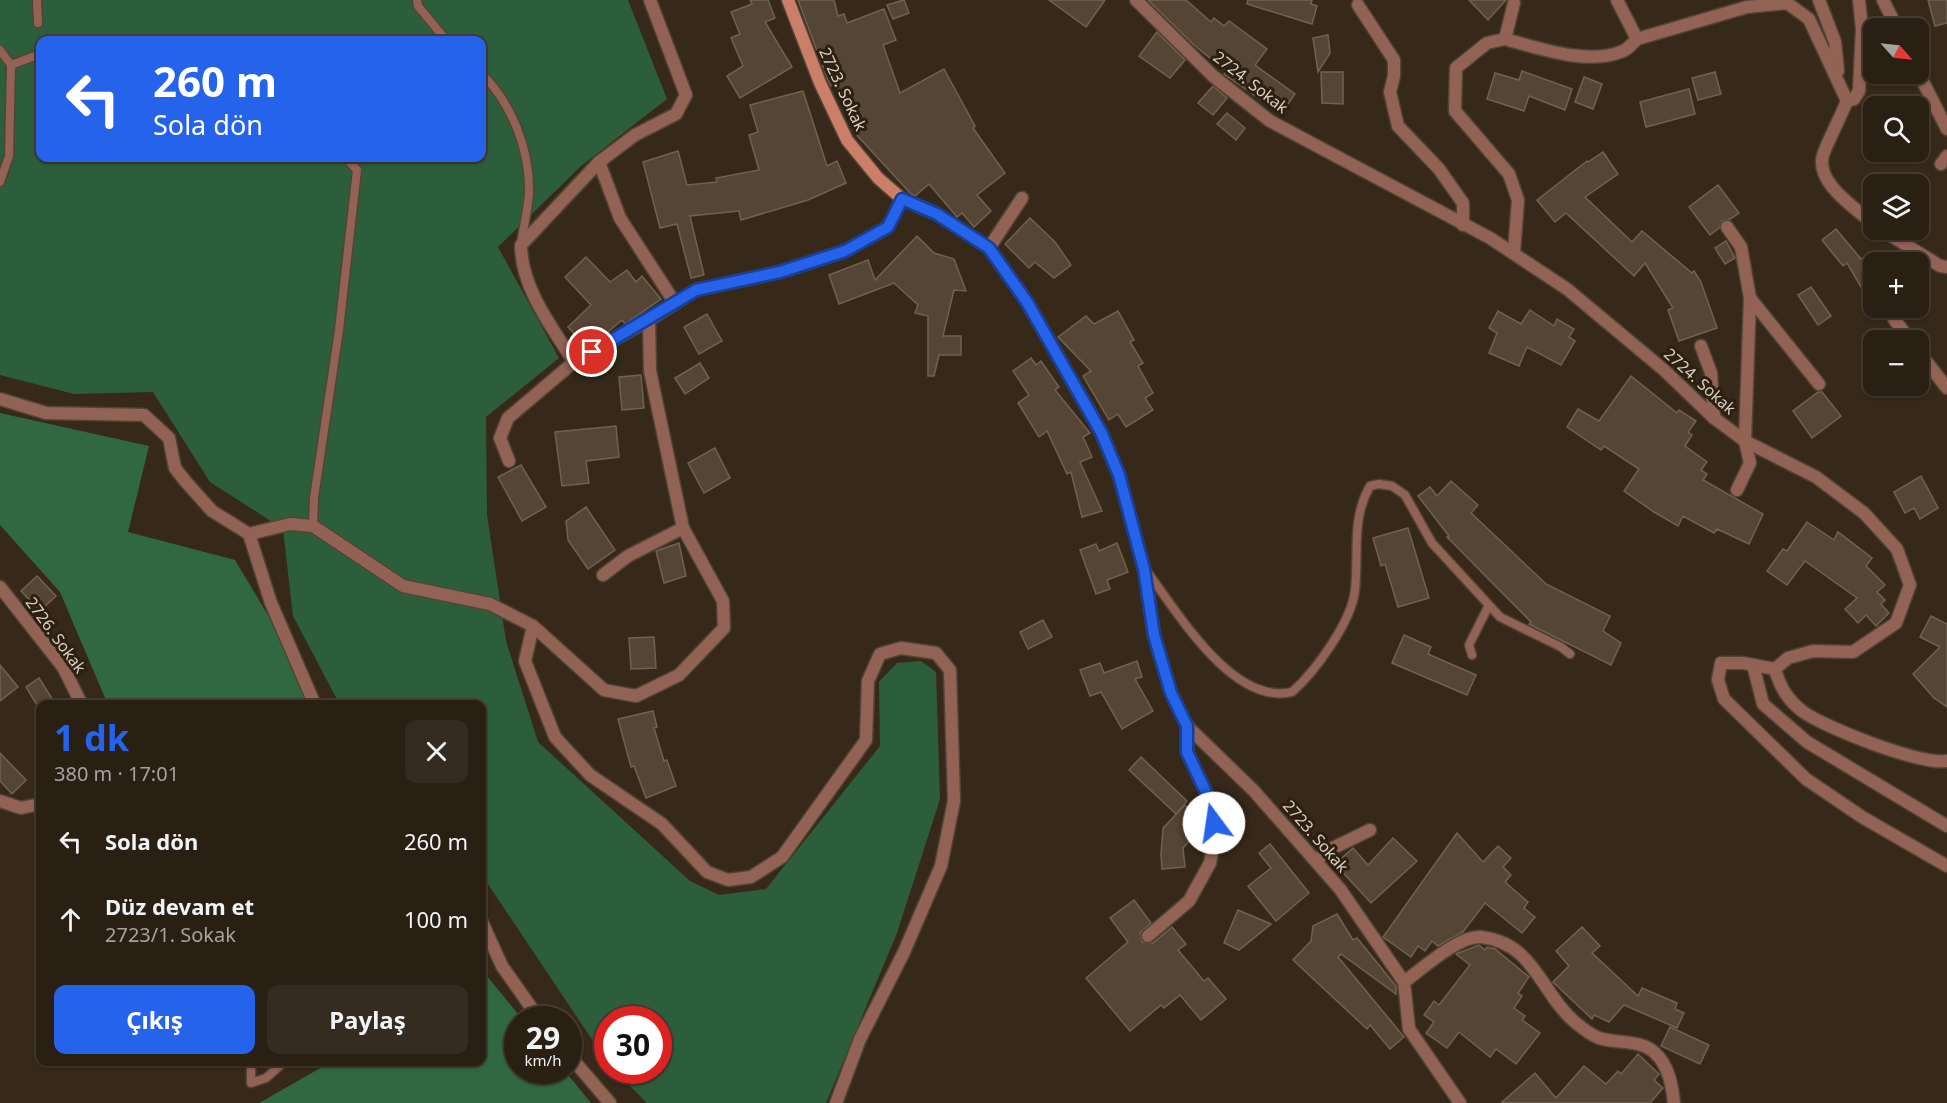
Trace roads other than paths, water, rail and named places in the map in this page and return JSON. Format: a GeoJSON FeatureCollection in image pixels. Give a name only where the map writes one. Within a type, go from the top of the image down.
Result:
{"type":"FeatureCollection","features":[{"type":"Feature","properties":{"kind":"street"},"geometry":{"type":"LineString","coordinates":[[574,362],[537,304],[521,257],[521,245],[599,162],[635,135],[676,114],[686,95],[650,0]]}},
{"type":"Feature","properties":{"kind":"street","name":"2723. Sokak"},"geometry":{"type":"LineString","coordinates":[[788,0],[815,73],[847,140],[878,178],[902,199],[937,214],[989,248],[1027,302],[1101,432],[1119,475],[1144,569],[1154,635],[1171,693],[1187,726],[1254,791],[1340,888],[1404,982],[1409,1029],[1460,1103]]}},
{"type":"Feature","properties":{"kind":"street","name":"2724. Sokak"},"geometry":{"type":"LineString","coordinates":[[1136,0],[1213,76],[1270,121],[1514,253],[1567,289],[1664,370],[1714,418],[1745,441],[1816,477],[1864,513],[1897,549],[1910,585],[1896,623],[1853,652],[1813,651],[1788,658],[1775,669]]}},
{"type":"Feature","properties":{"kind":"street"},"geometry":{"type":"LineString","coordinates":[[1617,0],[1637,39]]}},
{"type":"Feature","properties":{"kind":"street"},"geometry":{"type":"LineString","coordinates":[[1819,0],[1834,42],[1839,83]]}},
{"type":"Feature","properties":{"kind":"street"},"geometry":{"type":"LineString","coordinates":[[1847,101],[1854,99],[1859,91],[1862,29],[1859,0]]}},
{"type":"Feature","properties":{"kind":"street"},"geometry":{"type":"LineString","coordinates":[[1883,0],[1892,18]]}},
{"type":"Feature","properties":{"kind":"street"},"geometry":{"type":"LineString","coordinates":[[1505,39],[1514,3]]}},
{"type":"Feature","properties":{"kind":"street"},"geometry":{"type":"LineString","coordinates":[[1514,253],[1518,200],[1509,174],[1455,111],[1456,68],[1487,43],[1505,39],[1566,55],[1600,56],[1623,51],[1637,39],[1747,7],[1786,3],[1809,19],[1847,101],[1823,154],[1822,169],[1835,189],[1863,214]]}},
{"type":"Feature","properties":{"kind":"street"},"geometry":{"type":"LineString","coordinates":[[1358,5],[1394,60],[1394,76],[1390,92],[1398,126],[1439,169],[1463,203],[1463,225]]}},
{"type":"Feature","properties":{"kind":"street"},"geometry":{"type":"LineString","coordinates":[[1924,84],[1947,129]]}},
{"type":"Feature","properties":{"kind":"street"},"geometry":{"type":"LineString","coordinates":[[599,162],[620,219],[675,303]]}},
{"type":"Feature","properties":{"kind":"street"},"geometry":{"type":"LineString","coordinates":[[989,248],[1022,198]]}},
{"type":"Feature","properties":{"kind":"street"},"geometry":{"type":"LineString","coordinates":[[509,461],[500,438],[508,418],[574,362],[649,320],[696,290],[780,272],[845,251],[888,227],[902,199]]}},
{"type":"Feature","properties":{"kind":"street"},"geometry":{"type":"LineString","coordinates":[[1727,227],[1741,248],[1750,298],[1745,441],[1750,464],[1737,490]]}},
{"type":"Feature","properties":{"kind":"street"},"geometry":{"type":"LineString","coordinates":[[1898,240],[1940,266],[1947,267]]}},
{"type":"Feature","properties":{"kind":"street"},"geometry":{"type":"LineString","coordinates":[[1750,298],[1819,384]]}},
{"type":"Feature","properties":{"kind":"street"},"geometry":{"type":"LineString","coordinates":[[1894,319],[1903,330]]}},
{"type":"Feature","properties":{"kind":"street"},"geometry":{"type":"LineString","coordinates":[[249,534],[290,524],[313,526],[403,586],[489,604],[533,626],[604,690],[636,696],[679,675],[724,628],[723,601],[683,528],[650,371],[649,320]]}},
{"type":"Feature","properties":{"kind":"street"},"geometry":{"type":"LineString","coordinates":[[1701,346],[1711,373],[1714,418]]}},
{"type":"Feature","properties":{"kind":"street"},"geometry":{"type":"LineString","coordinates":[[1929,365],[1947,388]]}},
{"type":"Feature","properties":{"kind":"street"},"geometry":{"type":"LineString","coordinates":[[0,399],[46,412],[144,415],[169,438],[176,468],[192,490],[212,511],[249,534],[271,603],[313,700]]}},
{"type":"Feature","properties":{"kind":"street"},"geometry":{"type":"LineString","coordinates":[[603,575],[628,556],[683,528]]}},
{"type":"Feature","properties":{"kind":"street","name":"2726. Sokak"},"geometry":{"type":"LineString","coordinates":[[0,587],[63,667],[80,700]]}},
{"type":"Feature","properties":{"kind":"street"},"geometry":{"type":"LineString","coordinates":[[533,626],[525,661],[555,737],[591,775],[662,824],[707,872],[728,880],[751,877],[782,857],[866,740],[868,681],[880,654],[901,648],[936,653],[950,670],[954,801],[941,866],[904,952],[860,1039],[836,1103]]}},
{"type":"Feature","properties":{"kind":"street"},"geometry":{"type":"LineString","coordinates":[[1947,761],[1909,757],[1810,715],[1781,690],[1775,669],[1721,663],[1718,680],[1724,699],[1806,779],[1862,817],[1947,866]]}},
{"type":"Feature","properties":{"kind":"street"},"geometry":{"type":"LineString","coordinates":[[1753,665],[1763,704],[1807,742],[1947,826]]}},
{"type":"Feature","properties":{"kind":"street","name":"2723. Sokak"},"geometry":{"type":"LineString","coordinates":[[1148,936],[1189,901],[1210,863],[1214,842],[1212,805],[1187,752],[1187,726]]}},
{"type":"Feature","properties":{"kind":"street"},"geometry":{"type":"LineString","coordinates":[[0,801],[21,808],[36,805]]}},
{"type":"Feature","properties":{"kind":"street"},"geometry":{"type":"LineString","coordinates":[[1316,860],[1333,848],[1370,831]]}},
{"type":"Feature","properties":{"kind":"street"},"geometry":{"type":"LineString","coordinates":[[486,931],[502,966],[530,1006]]}},
{"type":"Feature","properties":{"kind":"street"},"geometry":{"type":"LineString","coordinates":[[1404,982],[1467,938],[1481,937],[1516,949],[1530,962],[1544,985],[1575,1022],[1597,1037],[1642,1045],[1655,1053],[1667,1068],[1674,1103]]}},
{"type":"Feature","properties":{"kind":"street"},"geometry":{"type":"LineString","coordinates":[[582,1070],[610,1103]]}},
{"type":"Feature","properties":{"kind":"lane"},"geometry":{"type":"LineString","coordinates":[[37,0],[38,23]]}},
{"type":"Feature","properties":{"kind":"lane"},"geometry":{"type":"LineString","coordinates":[[417,0],[418,6],[444,36]]}},
{"type":"Feature","properties":{"kind":"lane"},"geometry":{"type":"LineString","coordinates":[[0,50],[11,65],[9,156],[0,182]]}},
{"type":"Feature","properties":{"kind":"lane"},"geometry":{"type":"LineString","coordinates":[[11,65],[36,56]]}},
{"type":"Feature","properties":{"kind":"lane"},"geometry":{"type":"LineString","coordinates":[[486,78],[500,92],[518,128],[529,193],[521,245]]}},
{"type":"Feature","properties":{"kind":"lane"},"geometry":{"type":"LineString","coordinates":[[313,526],[314,498],[339,330],[357,170],[350,162]]}},
{"type":"Feature","properties":{"kind":"lane"},"geometry":{"type":"LineString","coordinates":[[1144,569],[1225,669],[1243,683],[1270,695],[1292,692],[1303,683],[1317,664],[1348,613],[1355,593],[1357,517],[1362,501],[1370,486],[1379,484],[1392,486],[1405,495],[1432,543],[1488,607],[1500,617],[1561,647],[1570,654]]}},
{"type":"Feature","properties":{"kind":"lane"},"geometry":{"type":"LineString","coordinates":[[1472,656],[1470,645],[1488,607]]}},
{"type":"Feature","properties":{"kind":"lane"},"geometry":{"type":"LineString","coordinates":[[251,1066],[251,1083],[266,1078],[280,1066]]}}]}
